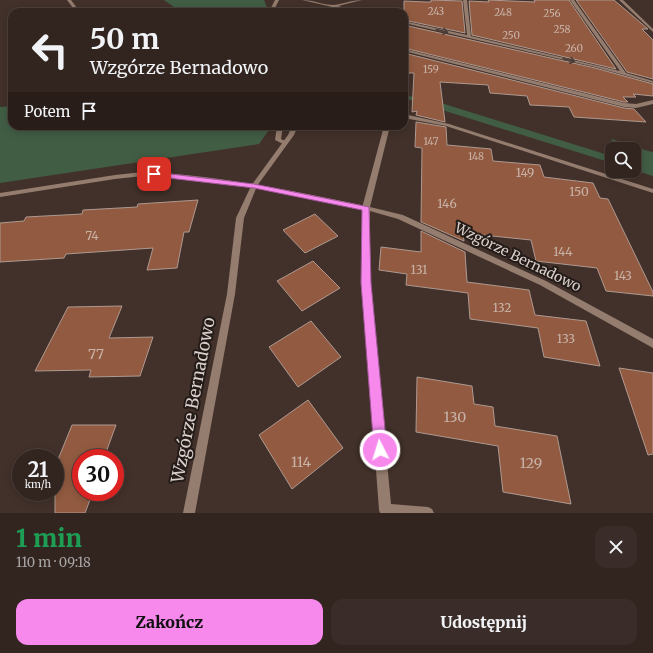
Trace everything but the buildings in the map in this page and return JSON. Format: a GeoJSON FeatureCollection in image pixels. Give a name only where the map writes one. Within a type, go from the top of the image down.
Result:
{"type":"FeatureCollection","features":[{"type":"Feature","properties":{"kind":"street"},"geometry":{"type":"LineString","coordinates":[[68,0],[75,8]]}},
{"type":"Feature","properties":{"kind":"street"},"geometry":{"type":"LineString","coordinates":[[304,0],[341,8]]}},
{"type":"Feature","properties":{"kind":"street"},"geometry":{"type":"LineString","coordinates":[[333,6],[360,0]]}},
{"type":"Feature","properties":{"kind":"street"},"geometry":{"type":"LineString","coordinates":[[465,0],[469,37]]}},
{"type":"Feature","properties":{"kind":"street"},"geometry":{"type":"LineString","coordinates":[[572,0],[624,74]]}},
{"type":"Feature","properties":{"kind":"street"},"geometry":{"type":"LineString","coordinates":[[621,0],[653,31]]}},
{"type":"Feature","properties":{"kind":"street"},"geometry":{"type":"LineString","coordinates":[[408,23],[653,82]]}},
{"type":"Feature","properties":{"kind":"street"},"geometry":{"type":"LineString","coordinates":[[408,51],[624,105],[636,106],[653,102]]}},
{"type":"Feature","properties":{"kind":"street"},"geometry":{"type":"LineString","coordinates":[[408,117],[447,125],[653,191]]}},
{"type":"Feature","properties":{"kind":"street"},"geometry":{"type":"LineString","coordinates":[[279,130],[278,140],[285,143]]}},
{"type":"Feature","properties":{"kind":"street","name":"Wzgórze Bernadowo"},"geometry":{"type":"LineString","coordinates":[[189,513],[231,294],[240,218],[254,186],[293,130]]}},
{"type":"Feature","properties":{"kind":"street"},"geometry":{"type":"LineString","coordinates":[[386,130],[366,208],[366,283],[386,512],[428,513]]}},
{"type":"Feature","properties":{"kind":"street","name":"Wzgórze Bernadowo"},"geometry":{"type":"LineString","coordinates":[[0,195],[143,174],[166,175],[254,186],[366,208],[400,217],[543,283],[653,344]]}},
{"type":"Feature","properties":{"kind":"green space"},"geometry":{"type":"Polygon","coordinates":[[[164,0],[264,0],[267,8],[175,8],[164,0]]]}},
{"type":"Feature","properties":{"kind":"green space"},"geometry":{"type":"Polygon","coordinates":[[[408,96],[422,97],[605,154],[605,161],[408,99],[408,96]]]}},
{"type":"Feature","properties":{"kind":"green space"},"geometry":{"type":"Polygon","coordinates":[[[8,106],[8,130],[269,130],[259,144],[0,183],[0,107],[8,106]]]}},
{"type":"Feature","properties":{"kind":"green space"},"geometry":{"type":"Polygon","coordinates":[[[612,139],[621,142],[611,142],[612,139]]]}},
{"type":"Feature","properties":{"kind":"green space"},"geometry":{"type":"Polygon","coordinates":[[[641,149],[653,152],[653,176],[641,172],[641,149]]]}},
{"type":"Feature","properties":{"kind":"route"},"geometry":{"type":"LineString","coordinates":[[154,174],[215,180],[254,186],[366,208],[366,283],[380,450]]}}]}
